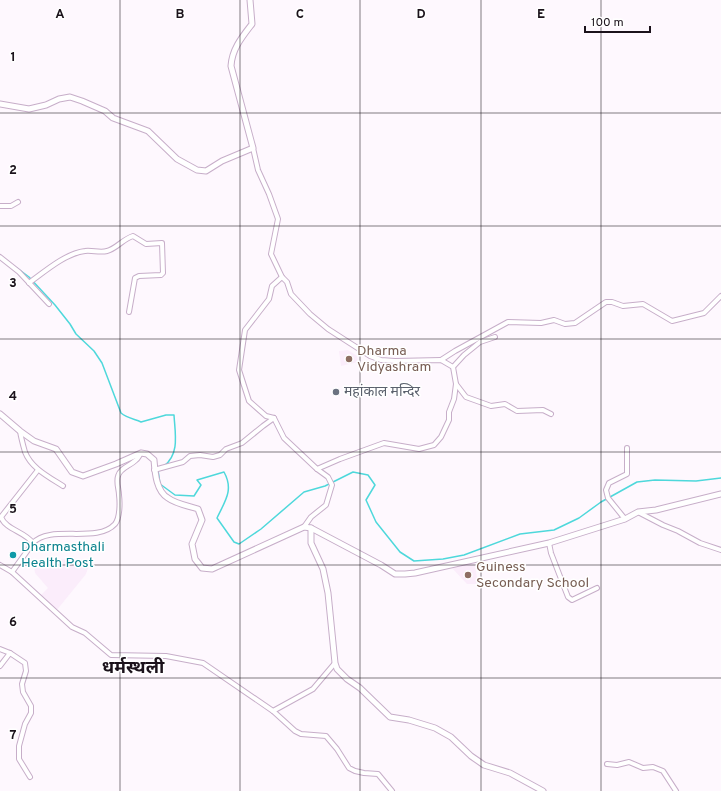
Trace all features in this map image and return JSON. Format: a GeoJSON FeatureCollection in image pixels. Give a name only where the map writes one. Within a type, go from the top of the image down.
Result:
{"type":"FeatureCollection","features":[{"type":"Feature","properties":{"kind":"street"},"geometry":{"type":"LineString","coordinates":[[250,0],[252,24],[239,41],[232,57],[231,66],[258,170],[278,219],[271,254],[282,277],[287,282],[291,294],[310,314],[328,329],[370,356],[381,360],[395,361],[441,360],[508,322],[541,323],[554,320],[566,324],[575,323],[606,302],[612,302],[623,306],[644,304],[672,321],[704,313],[721,296]]}},
{"type":"Feature","properties":{"kind":"street"},"geometry":{"type":"LineString","coordinates":[[0,104],[29,109],[70,97],[82,100],[104,110],[112,118],[148,131],[177,159],[197,170],[206,172],[222,161],[253,148]]}},
{"type":"Feature","properties":{"kind":"street"},"geometry":{"type":"LineString","coordinates":[[0,206],[12,206],[18,202]]}},
{"type":"Feature","properties":{"kind":"street"},"geometry":{"type":"LineString","coordinates":[[29,283],[70,255],[85,251],[108,251],[132,236],[146,244],[162,243],[163,273],[161,275],[139,276],[136,278],[129,312]]}},
{"type":"Feature","properties":{"kind":"street"},"geometry":{"type":"LineString","coordinates":[[0,257],[19,272],[49,304]]}},
{"type":"Feature","properties":{"kind":"street"},"geometry":{"type":"LineString","coordinates":[[0,414],[34,441],[56,449],[72,472],[83,476],[141,453],[147,454],[154,460],[159,488],[167,498],[198,509],[202,520],[192,544],[194,559],[202,568],[212,569],[304,527],[311,517],[326,505],[332,484],[328,477],[317,469],[284,438],[274,418],[266,416],[248,401],[239,370],[245,330],[269,299],[272,286],[282,277]]}},
{"type":"Feature","properties":{"kind":"street"},"geometry":{"type":"LineString","coordinates":[[453,367],[480,342],[495,337]]}},
{"type":"Feature","properties":{"kind":"street"},"geometry":{"type":"LineString","coordinates":[[317,469],[340,459],[384,444],[419,449],[434,445],[441,437],[449,420],[449,412],[454,399],[456,384],[453,367],[441,360]]}},
{"type":"Feature","properties":{"kind":"street"},"geometry":{"type":"LineString","coordinates":[[456,384],[466,397],[490,406],[505,404],[517,410],[543,410],[552,414]]}},
{"type":"Feature","properties":{"kind":"street"},"geometry":{"type":"LineString","coordinates":[[156,469],[183,462],[190,456],[200,455],[213,458],[220,455],[226,449],[242,443],[274,418]]}},
{"type":"Feature","properties":{"kind":"street"},"geometry":{"type":"LineString","coordinates":[[20,431],[26,453],[30,461],[38,470],[63,486]]}},
{"type":"Feature","properties":{"kind":"street"},"geometry":{"type":"LineString","coordinates":[[625,519],[608,498],[606,490],[609,483],[627,474],[627,448]]}},
{"type":"Feature","properties":{"kind":"street"},"geometry":{"type":"LineString","coordinates":[[12,572],[33,543],[42,537],[100,532],[109,529],[116,523],[120,495],[117,479],[119,473],[137,460],[141,453]]}},
{"type":"Feature","properties":{"kind":"street"},"geometry":{"type":"LineString","coordinates":[[33,543],[29,537],[2,521],[1,517],[38,470]]}},
{"type":"Feature","properties":{"kind":"street"},"geometry":{"type":"LineString","coordinates":[[304,527],[311,528],[395,574],[405,574],[549,543],[625,519],[638,512],[656,510],[721,494]]}},
{"type":"Feature","properties":{"kind":"street"},"geometry":{"type":"LineString","coordinates":[[638,512],[663,526],[678,531],[700,543],[721,550]]}},
{"type":"Feature","properties":{"kind":"street"},"geometry":{"type":"LineString","coordinates":[[311,528],[311,543],[323,569],[326,585],[335,663],[337,669],[347,679],[360,688],[390,717],[409,720],[435,728],[451,737],[471,756],[484,765],[510,773],[543,791]]}},
{"type":"Feature","properties":{"kind":"street"},"geometry":{"type":"LineString","coordinates":[[549,543],[551,553],[568,596],[572,600],[597,588]]}},
{"type":"Feature","properties":{"kind":"street"},"geometry":{"type":"LineString","coordinates":[[0,565],[12,572],[72,627],[85,633],[111,655],[166,656],[203,663],[273,711],[295,731],[301,734],[326,736],[337,749],[349,768],[364,773],[378,774],[392,791]]}},
{"type":"Feature","properties":{"kind":"street"},"geometry":{"type":"LineString","coordinates":[[0,649],[10,653],[25,663],[26,671],[22,684],[23,692],[31,706],[31,713],[25,724],[19,746],[19,759],[30,777]]}},
{"type":"Feature","properties":{"kind":"street"},"geometry":{"type":"LineString","coordinates":[[0,666],[10,653]]}},
{"type":"Feature","properties":{"kind":"street"},"geometry":{"type":"LineString","coordinates":[[273,711],[312,690],[335,663]]}},
{"type":"Feature","properties":{"kind":"street"},"geometry":{"type":"LineString","coordinates":[[607,764],[617,765],[629,762],[643,768],[653,767],[662,771],[676,791]]}},
{"type":"Feature","properties":{"kind":"shaded area","name":"Dharma Vidyashram"},"geometry":{"type":"Polygon","coordinates":[[[348,350],[357,356],[358,362],[341,366],[339,351],[348,350]]]}},
{"type":"Feature","properties":{"kind":"shaded area"},"geometry":{"type":"Polygon","coordinates":[[[69,559],[80,560],[89,565],[86,574],[56,611],[41,595],[48,588],[35,573],[33,561],[69,559]]]}},
{"type":"Feature","properties":{"kind":"shaded area","name":"Guiness Secondary School"},"geometry":{"type":"Polygon","coordinates":[[[474,560],[478,584],[467,584],[450,566],[474,560]]]}},
{"type":"Feature","properties":{"kind":"waterway"},"geometry":{"type":"LineString","coordinates":[[17,268],[29,277],[55,305],[76,334],[94,351],[102,363],[121,413],[141,422],[166,415],[174,415],[174,449],[172,456],[164,466]]}},
{"type":"Feature","properties":{"kind":"waterway"},"geometry":{"type":"LineString","coordinates":[[160,469],[158,470],[160,484],[175,495],[194,496],[201,485],[197,480],[224,472],[227,478],[228,490],[225,501],[217,518],[234,542],[239,544],[261,529],[304,492],[325,486],[353,472],[368,475],[375,485],[366,500],[376,522],[400,552],[414,561],[443,559],[464,555],[520,534],[554,530],[579,518],[601,502],[637,482],[655,480],[696,481],[721,478]]}},
{"type":"Feature","properties":{"kind":"place","name":"Dharma Vidyashram"},"geometry":{"type":"Point","coordinates":[349,359]}},
{"type":"Feature","properties":{"kind":"place","name":"महांकाल मन्दिर"},"geometry":{"type":"Point","coordinates":[336,392]}},
{"type":"Feature","properties":{"kind":"place","name":"Dharmasthali Health Post"},"geometry":{"type":"Point","coordinates":[13,555]}},
{"type":"Feature","properties":{"kind":"place","name":"Guiness Secondary School"},"geometry":{"type":"Point","coordinates":[468,575]}},
{"type":"Feature","properties":{"kind":"district","name":"धर्मस्थली"},"geometry":{"type":"Point","coordinates":[133,668]}}]}
